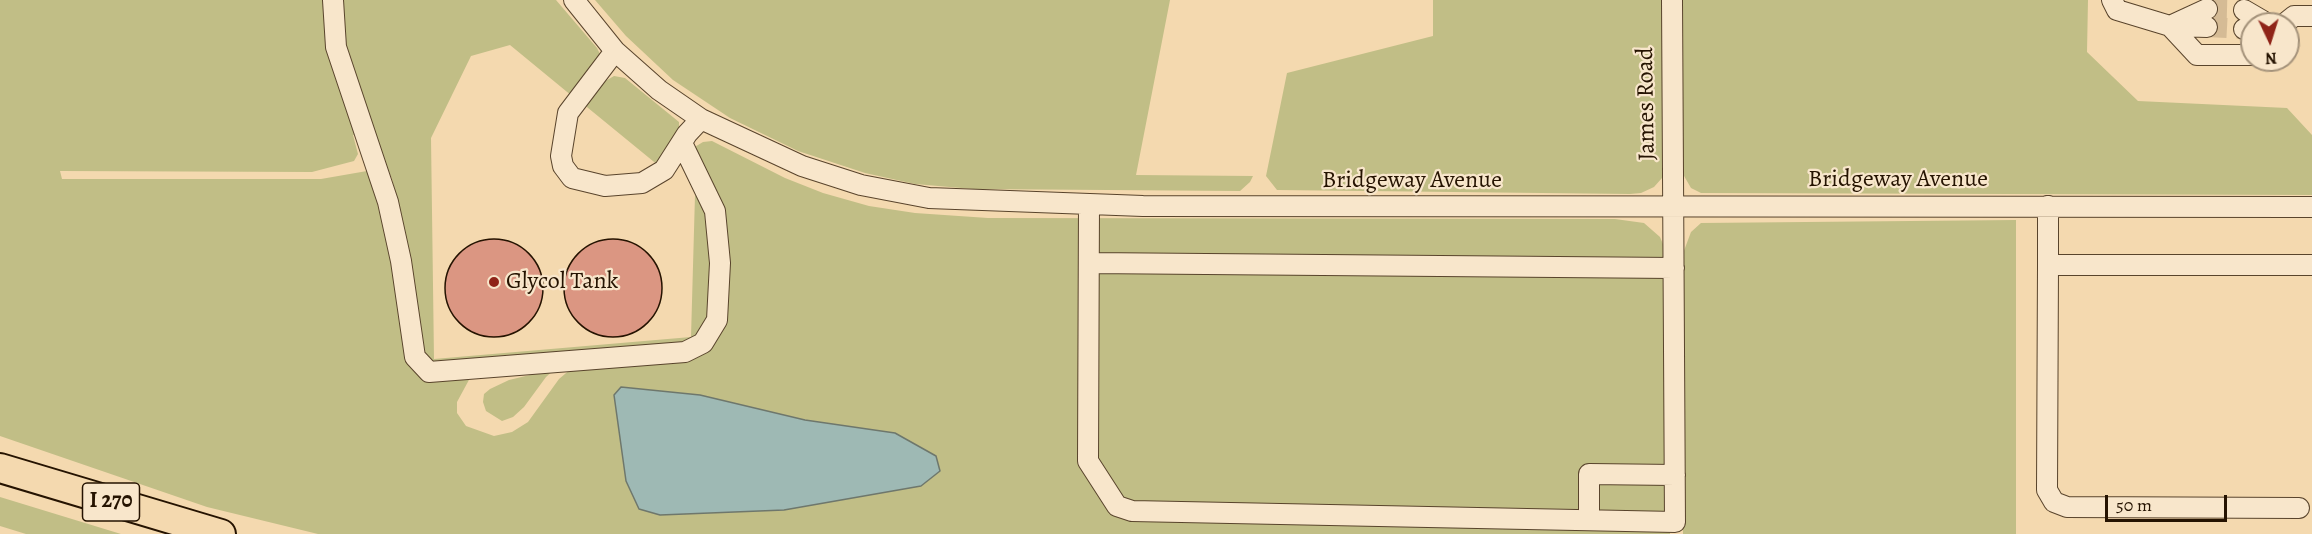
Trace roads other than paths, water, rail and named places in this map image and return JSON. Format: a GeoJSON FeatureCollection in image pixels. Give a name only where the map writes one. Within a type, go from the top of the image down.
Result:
{"type":"FeatureCollection","features":[{"type":"Feature","properties":{"kind":"highway","name":"I 270"},"geometry":{"type":"LineString","coordinates":[[0,468],[221,534]]}},
{"type":"Feature","properties":{"kind":"street"},"geometry":{"type":"LineString","coordinates":[[333,0],[336,47],[390,211],[401,261],[415,357],[429,372],[686,352],[703,343],[717,320],[720,263],[715,211],[682,143]]}},
{"type":"Feature","properties":{"kind":"street","name":"Bridgeway Avenue"},"geometry":{"type":"LineString","coordinates":[[574,0],[615,51],[659,90],[702,119],[802,166],[861,185],[929,198],[1089,204],[2312,207]]}},
{"type":"Feature","properties":{"kind":"street","name":"James Road"},"geometry":{"type":"LineString","coordinates":[[1589,520],[1675,522],[1672,0]]}},
{"type":"Feature","properties":{"kind":"street"},"geometry":{"type":"LineString","coordinates":[[2112,0],[2117,10],[2170,26],[2207,18]]}},
{"type":"Feature","properties":{"kind":"street"},"geometry":{"type":"LineString","coordinates":[[2170,26],[2197,55],[2240,55]]}},
{"type":"Feature","properties":{"kind":"street"},"geometry":{"type":"LineString","coordinates":[[615,51],[568,113],[563,131],[563,166],[572,178],[605,186],[642,183],[664,170],[702,119]]}},
{"type":"Feature","properties":{"kind":"street"},"geometry":{"type":"LineString","coordinates":[[1089,204],[1088,461],[1117,506],[1132,512],[1589,520],[1589,474],[1675,475]]}},
{"type":"Feature","properties":{"kind":"street"},"geometry":{"type":"LineString","coordinates":[[2048,206],[2047,490],[2054,502],[2067,507],[2299,508]]}},
{"type":"Feature","properties":{"kind":"street"},"geometry":{"type":"LineString","coordinates":[[1089,263],[1674,268]]}},
{"type":"Feature","properties":{"kind":"street"},"geometry":{"type":"LineString","coordinates":[[2048,266],[2312,266]]}},
{"type":"Feature","properties":{"kind":"water"},"geometry":{"type":"Polygon","coordinates":[[[621,387],[700,395],[805,420],[895,433],[936,456],[940,471],[921,486],[784,510],[660,515],[639,509],[626,481],[614,395],[621,387]]]}},
{"type":"Feature","properties":{"kind":"tunnel"},"geometry":{"type":"LineString","coordinates":[[2207,9],[2244,10]]}},
{"type":"Feature","properties":{"kind":"tunnel"},"geometry":{"type":"LineString","coordinates":[[2207,27],[2240,29]]}},
{"type":"Feature","properties":{"kind":"place","name":"Glycol Tank"},"geometry":{"type":"Point","coordinates":[494,282]}}]}
